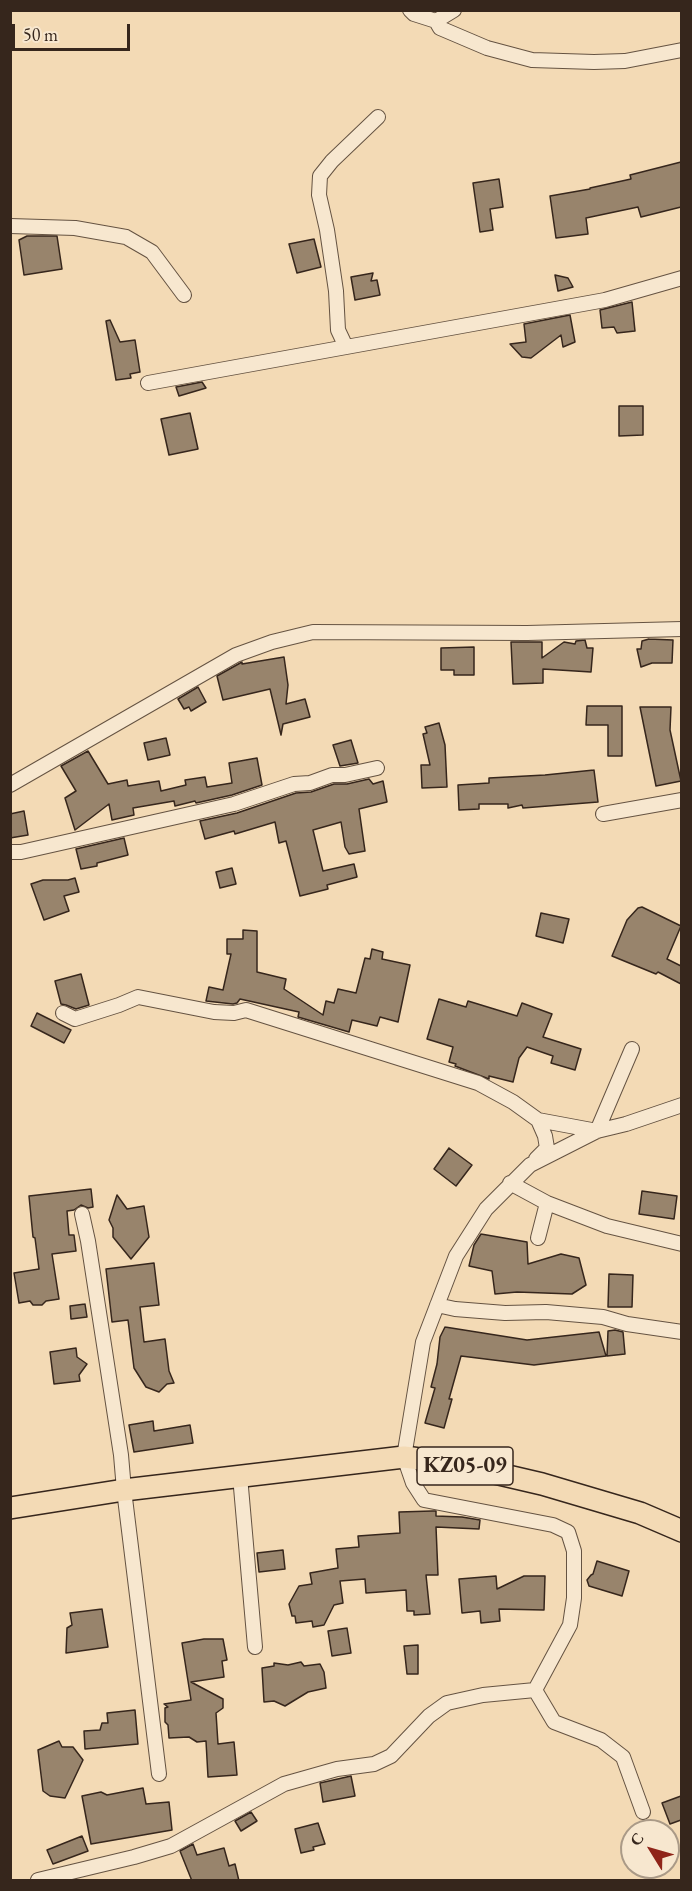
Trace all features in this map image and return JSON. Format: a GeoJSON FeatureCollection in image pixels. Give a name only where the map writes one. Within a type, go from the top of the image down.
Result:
{"type":"FeatureCollection","features":[{"type":"Feature","properties":{"kind":"main road","name":"KZ05-09"},"geometry":{"type":"LineString","coordinates":[[10,1508],[124,1490],[404,1457],[452,1463],[542,1484],[640,1514],[681,1531]]}},
{"type":"Feature","properties":{"kind":"street"},"geometry":{"type":"LineString","coordinates":[[410,10],[414,14],[436,21],[440,28],[467,40],[532,60],[625,61],[681,50]]}},
{"type":"Feature","properties":{"kind":"street"},"geometry":{"type":"LineString","coordinates":[[436,21],[454,10]]}},
{"type":"Feature","properties":{"kind":"street"},"geometry":{"type":"LineString","coordinates":[[346,347],[338,330],[336,291],[327,230],[318,195],[320,176],[332,161],[378,117]]}},
{"type":"Feature","properties":{"kind":"street"},"geometry":{"type":"LineString","coordinates":[[10,226],[75,228],[126,237],[152,252],[184,295]]}},
{"type":"Feature","properties":{"kind":"street"},"geometry":{"type":"LineString","coordinates":[[148,383],[605,300],[681,278]]}},
{"type":"Feature","properties":{"kind":"street"},"geometry":{"type":"LineString","coordinates":[[10,785],[236,655],[272,642],[313,632],[527,633],[681,629]]}},
{"type":"Feature","properties":{"kind":"street"},"geometry":{"type":"LineString","coordinates":[[10,852],[21,852],[234,804],[294,784],[309,783],[332,775],[345,776],[377,768]]}},
{"type":"Feature","properties":{"kind":"street"},"geometry":{"type":"LineString","coordinates":[[603,814],[681,800]]}},
{"type":"Feature","properties":{"kind":"street"},"geometry":{"type":"LineString","coordinates":[[63,1013],[75,1019],[138,997],[214,1012],[234,1013],[246,1010],[478,1083],[513,1102],[538,1120],[597,1131]]}},
{"type":"Feature","properties":{"kind":"street"},"geometry":{"type":"LineString","coordinates":[[597,1131],[632,1049]]}},
{"type":"Feature","properties":{"kind":"street"},"geometry":{"type":"LineString","coordinates":[[530,1165],[597,1131],[626,1124],[681,1105]]}},
{"type":"Feature","properties":{"kind":"street"},"geometry":{"type":"LineString","coordinates":[[536,1690],[570,1624],[574,1598],[574,1551],[568,1532],[553,1525],[424,1500],[412,1483],[404,1457],[423,1342],[456,1256],[486,1209],[547,1149],[545,1136],[538,1120]]}},
{"type":"Feature","properties":{"kind":"street"},"geometry":{"type":"LineString","coordinates":[[510,1183],[547,1203],[607,1226],[681,1244]]}},
{"type":"Feature","properties":{"kind":"street"},"geometry":{"type":"LineString","coordinates":[[538,1238],[547,1203]]}},
{"type":"Feature","properties":{"kind":"street"},"geometry":{"type":"LineString","coordinates":[[81,1214],[88,1241],[119,1444],[159,1773]]}},
{"type":"Feature","properties":{"kind":"street"},"geometry":{"type":"LineString","coordinates":[[437,1305],[455,1309],[505,1313],[546,1312],[603,1317],[627,1324],[681,1332]]}},
{"type":"Feature","properties":{"kind":"street"},"geometry":{"type":"LineString","coordinates":[[240,1476],[255,1647]]}},
{"type":"Feature","properties":{"kind":"street"},"geometry":{"type":"LineString","coordinates":[[536,1690],[554,1722],[601,1740],[623,1757],[643,1812]]}},
{"type":"Feature","properties":{"kind":"street"},"geometry":{"type":"LineString","coordinates":[[38,1881],[171,1846],[284,1784],[337,1769],[374,1764],[391,1756],[429,1716],[447,1703],[483,1695],[536,1690]]}},
{"type":"Feature","properties":{"kind":"building"},"geometry":{"type":"Polygon","coordinates":[[[681,162],[681,207],[641,217],[638,207],[586,218],[588,234],[556,238],[550,196],[631,179],[630,175],[681,162]]]}},
{"type":"Feature","properties":{"kind":"building"},"geometry":{"type":"Polygon","coordinates":[[[499,179],[503,207],[490,209],[493,230],[480,232],[473,183],[499,179]]]}},
{"type":"Feature","properties":{"kind":"building"},"geometry":{"type":"Polygon","coordinates":[[[27,236],[57,236],[62,269],[24,275],[19,240],[27,236]]]}},
{"type":"Feature","properties":{"kind":"building"},"geometry":{"type":"Polygon","coordinates":[[[314,239],[321,267],[297,273],[289,244],[314,239]]]}},
{"type":"Feature","properties":{"kind":"building"},"geometry":{"type":"Polygon","coordinates":[[[373,273],[371,281],[377,280],[380,295],[355,300],[351,277],[373,273]]]}},
{"type":"Feature","properties":{"kind":"building"},"geometry":{"type":"Polygon","coordinates":[[[555,275],[568,278],[573,287],[558,291],[555,275]]]}},
{"type":"Feature","properties":{"kind":"building"},"geometry":{"type":"Polygon","coordinates":[[[632,302],[635,331],[617,333],[614,327],[602,328],[600,310],[632,302]]]}},
{"type":"Feature","properties":{"kind":"building"},"geometry":{"type":"Polygon","coordinates":[[[570,315],[575,342],[563,347],[561,335],[531,358],[522,357],[510,344],[526,342],[524,324],[570,315]]]}},
{"type":"Feature","properties":{"kind":"building"},"geometry":{"type":"Polygon","coordinates":[[[110,320],[120,342],[135,340],[140,372],[130,374],[131,378],[116,380],[106,321],[110,320]]]}},
{"type":"Feature","properties":{"kind":"building"},"geometry":{"type":"Polygon","coordinates":[[[202,382],[206,388],[179,396],[176,387],[202,382]]]}},
{"type":"Feature","properties":{"kind":"building"},"geometry":{"type":"Polygon","coordinates":[[[619,406],[643,406],[643,435],[619,436],[619,406]]]}},
{"type":"Feature","properties":{"kind":"building"},"geometry":{"type":"Polygon","coordinates":[[[190,413],[198,449],[169,455],[161,419],[190,413]]]}},
{"type":"Feature","properties":{"kind":"building"},"geometry":{"type":"Polygon","coordinates":[[[585,640],[587,648],[593,648],[591,672],[543,669],[543,683],[513,684],[511,642],[542,642],[542,658],[564,642],[575,644],[576,641],[585,640]]]}},
{"type":"Feature","properties":{"kind":"building"},"geometry":{"type":"Polygon","coordinates":[[[673,640],[672,663],[652,663],[641,667],[637,649],[641,649],[642,641],[673,640]]]}},
{"type":"Feature","properties":{"kind":"building"},"geometry":{"type":"Polygon","coordinates":[[[474,647],[474,675],[454,675],[454,670],[441,670],[441,648],[474,647]]]}},
{"type":"Feature","properties":{"kind":"building"},"geometry":{"type":"Polygon","coordinates":[[[284,657],[288,685],[286,704],[305,699],[310,717],[283,724],[281,735],[270,689],[223,700],[217,676],[242,662],[242,664],[284,657]]]}},
{"type":"Feature","properties":{"kind":"building"},"geometry":{"type":"Polygon","coordinates":[[[198,687],[206,702],[191,711],[189,707],[184,709],[178,699],[198,687]]]}},
{"type":"Feature","properties":{"kind":"building"},"geometry":{"type":"Polygon","coordinates":[[[587,706],[622,706],[622,756],[608,756],[608,725],[586,725],[587,706]]]}},
{"type":"Feature","properties":{"kind":"building"},"geometry":{"type":"Polygon","coordinates":[[[640,707],[671,707],[670,730],[681,781],[656,786],[640,707]]]}},
{"type":"Feature","properties":{"kind":"building"},"geometry":{"type":"Polygon","coordinates":[[[439,723],[445,745],[447,787],[422,788],[421,765],[430,765],[423,734],[427,733],[425,727],[439,723]]]}},
{"type":"Feature","properties":{"kind":"building"},"geometry":{"type":"Polygon","coordinates":[[[166,738],[170,755],[148,760],[144,743],[166,738]]]}},
{"type":"Feature","properties":{"kind":"building"},"geometry":{"type":"Polygon","coordinates":[[[351,740],[358,763],[340,766],[333,745],[351,740]]]}},
{"type":"Feature","properties":{"kind":"building"},"geometry":{"type":"Polygon","coordinates":[[[88,751],[108,784],[127,780],[128,786],[159,781],[161,791],[186,785],[185,780],[205,777],[207,787],[232,783],[229,763],[257,758],[262,785],[196,803],[195,801],[175,806],[174,801],[133,808],[134,815],[112,820],[109,804],[75,830],[65,798],[76,791],[61,766],[88,751]]]}},
{"type":"Feature","properties":{"kind":"building"},"geometry":{"type":"Polygon","coordinates":[[[594,770],[598,802],[523,808],[522,805],[508,808],[508,804],[479,804],[479,809],[459,810],[458,785],[489,783],[489,778],[594,770]]]}},
{"type":"Feature","properties":{"kind":"building"},"geometry":{"type":"Polygon","coordinates":[[[369,779],[373,784],[383,781],[387,802],[359,809],[365,851],[349,854],[345,847],[341,822],[313,830],[323,871],[354,864],[357,877],[327,885],[328,889],[300,896],[286,841],[279,843],[275,822],[235,834],[234,831],[205,839],[200,821],[237,813],[296,793],[311,792],[334,784],[347,784],[369,779]]]}},
{"type":"Feature","properties":{"kind":"building"},"geometry":{"type":"Polygon","coordinates":[[[24,811],[28,835],[10,838],[10,814],[24,811]]]}},
{"type":"Feature","properties":{"kind":"building"},"geometry":{"type":"Polygon","coordinates":[[[124,838],[128,855],[81,869],[76,849],[124,838]]]}},
{"type":"Feature","properties":{"kind":"building"},"geometry":{"type":"Polygon","coordinates":[[[232,868],[236,884],[220,888],[216,872],[232,868]]]}},
{"type":"Feature","properties":{"kind":"building"},"geometry":{"type":"Polygon","coordinates":[[[75,878],[79,892],[64,896],[69,911],[44,920],[31,884],[43,880],[75,878]]]}},
{"type":"Feature","properties":{"kind":"building"},"geometry":{"type":"Polygon","coordinates":[[[642,907],[681,926],[667,959],[681,966],[681,984],[658,972],[656,974],[612,956],[627,920],[638,908],[642,907]]]}},
{"type":"Feature","properties":{"kind":"building"},"geometry":{"type":"Polygon","coordinates":[[[541,913],[569,919],[563,943],[536,936],[541,913]]]}},
{"type":"Feature","properties":{"kind":"building"},"geometry":{"type":"Polygon","coordinates":[[[243,930],[257,931],[257,972],[286,979],[284,989],[323,1015],[326,1001],[334,1003],[338,989],[356,993],[365,958],[370,959],[372,949],[383,952],[382,959],[410,965],[398,1022],[380,1017],[377,1026],[352,1020],[349,1032],[298,1017],[299,1012],[240,999],[233,1004],[206,1001],[209,987],[223,990],[231,954],[227,954],[227,939],[243,939],[243,930]]]}},
{"type":"Feature","properties":{"kind":"building"},"geometry":{"type":"Polygon","coordinates":[[[81,974],[89,1005],[76,1009],[61,1004],[55,981],[81,974]]]}},
{"type":"Feature","properties":{"kind":"building"},"geometry":{"type":"Polygon","coordinates":[[[439,999],[466,1007],[468,1001],[517,1016],[522,1003],[552,1014],[543,1037],[581,1049],[575,1070],[551,1063],[553,1056],[527,1047],[519,1058],[513,1082],[489,1076],[489,1079],[455,1066],[456,1064],[449,1062],[453,1047],[427,1039],[439,999]]]}},
{"type":"Feature","properties":{"kind":"building"},"geometry":{"type":"Polygon","coordinates":[[[37,1013],[71,1030],[64,1043],[31,1026],[37,1013]]]}},
{"type":"Feature","properties":{"kind":"building"},"geometry":{"type":"Polygon","coordinates":[[[449,1148],[472,1165],[456,1186],[434,1169],[449,1148]]]}},
{"type":"Feature","properties":{"kind":"building"},"geometry":{"type":"Polygon","coordinates":[[[91,1189],[93,1207],[88,1208],[81,1205],[74,1210],[67,1211],[69,1235],[74,1235],[76,1251],[52,1254],[59,1299],[46,1301],[42,1305],[33,1305],[30,1301],[19,1303],[14,1273],[39,1269],[29,1196],[91,1189]]]}},
{"type":"Feature","properties":{"kind":"building"},"geometry":{"type":"Polygon","coordinates":[[[642,1191],[677,1196],[674,1219],[639,1214],[642,1191]]]}},
{"type":"Feature","properties":{"kind":"building"},"geometry":{"type":"Polygon","coordinates":[[[117,1195],[127,1209],[144,1206],[149,1237],[131,1259],[113,1237],[113,1228],[109,1220],[117,1195]]]}},
{"type":"Feature","properties":{"kind":"building"},"geometry":{"type":"Polygon","coordinates":[[[481,1234],[527,1242],[528,1264],[561,1254],[579,1258],[586,1285],[572,1294],[517,1292],[495,1294],[492,1271],[469,1266],[474,1245],[481,1234]]]}},
{"type":"Feature","properties":{"kind":"building"},"geometry":{"type":"Polygon","coordinates":[[[154,1263],[159,1305],[140,1307],[144,1342],[165,1339],[169,1371],[174,1383],[167,1384],[159,1392],[146,1387],[134,1368],[128,1320],[112,1322],[106,1269],[154,1263]]]}},
{"type":"Feature","properties":{"kind":"building"},"geometry":{"type":"Polygon","coordinates":[[[609,1274],[633,1275],[632,1307],[608,1307],[609,1274]]]}},
{"type":"Feature","properties":{"kind":"building"},"geometry":{"type":"Polygon","coordinates":[[[85,1304],[87,1317],[71,1319],[70,1306],[85,1304]]]}},
{"type":"Feature","properties":{"kind":"building"},"geometry":{"type":"Polygon","coordinates":[[[445,1327],[527,1340],[599,1332],[606,1356],[534,1365],[461,1356],[444,1428],[425,1423],[435,1388],[431,1387],[437,1364],[440,1337],[445,1327]]]}},
{"type":"Feature","properties":{"kind":"building"},"geometry":{"type":"Polygon","coordinates":[[[608,1331],[623,1332],[625,1354],[607,1356],[608,1331]]]}},
{"type":"Feature","properties":{"kind":"building"},"geometry":{"type":"Polygon","coordinates":[[[76,1348],[77,1357],[87,1364],[79,1375],[80,1381],[54,1384],[50,1352],[76,1348]]]}},
{"type":"Feature","properties":{"kind":"building"},"geometry":{"type":"Polygon","coordinates":[[[153,1421],[154,1431],[190,1425],[193,1443],[134,1452],[129,1425],[153,1421]]]}},
{"type":"Feature","properties":{"kind":"building"},"geometry":{"type":"Polygon","coordinates":[[[436,1511],[436,1516],[480,1520],[479,1529],[436,1527],[438,1575],[426,1575],[430,1614],[414,1615],[414,1611],[407,1611],[406,1590],[366,1593],[365,1579],[340,1581],[343,1603],[334,1605],[324,1625],[313,1627],[312,1621],[296,1623],[289,1604],[299,1586],[312,1584],[310,1573],[338,1568],[336,1549],[359,1547],[358,1536],[400,1533],[399,1512],[436,1511]]]}},
{"type":"Feature","properties":{"kind":"building"},"geometry":{"type":"Polygon","coordinates":[[[283,1550],[285,1569],[259,1572],[257,1553],[283,1550]]]}},
{"type":"Feature","properties":{"kind":"building"},"geometry":{"type":"Polygon","coordinates":[[[597,1561],[629,1571],[622,1596],[589,1586],[587,1580],[593,1574],[597,1561]]]}},
{"type":"Feature","properties":{"kind":"building"},"geometry":{"type":"Polygon","coordinates":[[[496,1576],[497,1589],[524,1576],[545,1576],[544,1610],[499,1609],[500,1621],[481,1623],[480,1611],[462,1613],[459,1579],[496,1576]]]}},
{"type":"Feature","properties":{"kind":"building"},"geometry":{"type":"Polygon","coordinates":[[[102,1609],[108,1647],[66,1653],[67,1628],[72,1625],[70,1613],[102,1609]]]}},
{"type":"Feature","properties":{"kind":"building"},"geometry":{"type":"Polygon","coordinates":[[[347,1628],[351,1653],[332,1656],[328,1631],[347,1628]]]}},
{"type":"Feature","properties":{"kind":"building"},"geometry":{"type":"Polygon","coordinates":[[[204,1639],[223,1639],[227,1660],[222,1661],[224,1677],[191,1682],[223,1699],[223,1708],[216,1713],[218,1744],[234,1742],[237,1775],[208,1777],[206,1741],[197,1742],[189,1737],[169,1738],[168,1725],[165,1722],[165,1708],[168,1707],[164,1704],[191,1700],[182,1643],[204,1639]]]}},
{"type":"Feature","properties":{"kind":"building"},"geometry":{"type":"Polygon","coordinates":[[[418,1645],[418,1674],[407,1674],[404,1646],[418,1645]]]}},
{"type":"Feature","properties":{"kind":"building"},"geometry":{"type":"Polygon","coordinates":[[[301,1662],[304,1666],[320,1664],[324,1672],[326,1688],[308,1692],[285,1706],[274,1701],[264,1702],[262,1668],[274,1666],[274,1663],[288,1665],[301,1662]]]}},
{"type":"Feature","properties":{"kind":"building"},"geometry":{"type":"Polygon","coordinates":[[[135,1710],[138,1744],[85,1749],[84,1731],[100,1730],[102,1723],[108,1723],[107,1713],[135,1710]]]}},
{"type":"Feature","properties":{"kind":"building"},"geometry":{"type":"Polygon","coordinates":[[[59,1741],[62,1747],[73,1747],[83,1760],[65,1798],[50,1796],[43,1791],[38,1750],[59,1741]]]}},
{"type":"Feature","properties":{"kind":"building"},"geometry":{"type":"Polygon","coordinates":[[[351,1776],[355,1796],[323,1802],[320,1783],[351,1776]]]}},
{"type":"Feature","properties":{"kind":"building"},"geometry":{"type":"Polygon","coordinates":[[[143,1788],[146,1804],[169,1802],[172,1830],[91,1844],[82,1796],[101,1792],[107,1795],[143,1788]]]}},
{"type":"Feature","properties":{"kind":"building"},"geometry":{"type":"Polygon","coordinates":[[[681,1796],[681,1820],[668,1819],[662,1803],[681,1796]]]}},
{"type":"Feature","properties":{"kind":"building"},"geometry":{"type":"Polygon","coordinates":[[[251,1812],[257,1821],[241,1831],[235,1821],[251,1812]]]}},
{"type":"Feature","properties":{"kind":"building"},"geometry":{"type":"Polygon","coordinates":[[[318,1823],[325,1844],[301,1853],[295,1829],[318,1823]]]}},
{"type":"Feature","properties":{"kind":"building"},"geometry":{"type":"Polygon","coordinates":[[[82,1836],[88,1851],[53,1864],[47,1850],[82,1836]]]}},
{"type":"Feature","properties":{"kind":"building"},"geometry":{"type":"Polygon","coordinates":[[[193,1844],[197,1855],[224,1848],[229,1866],[235,1864],[239,1881],[192,1881],[180,1851],[193,1844]]]}}]}
